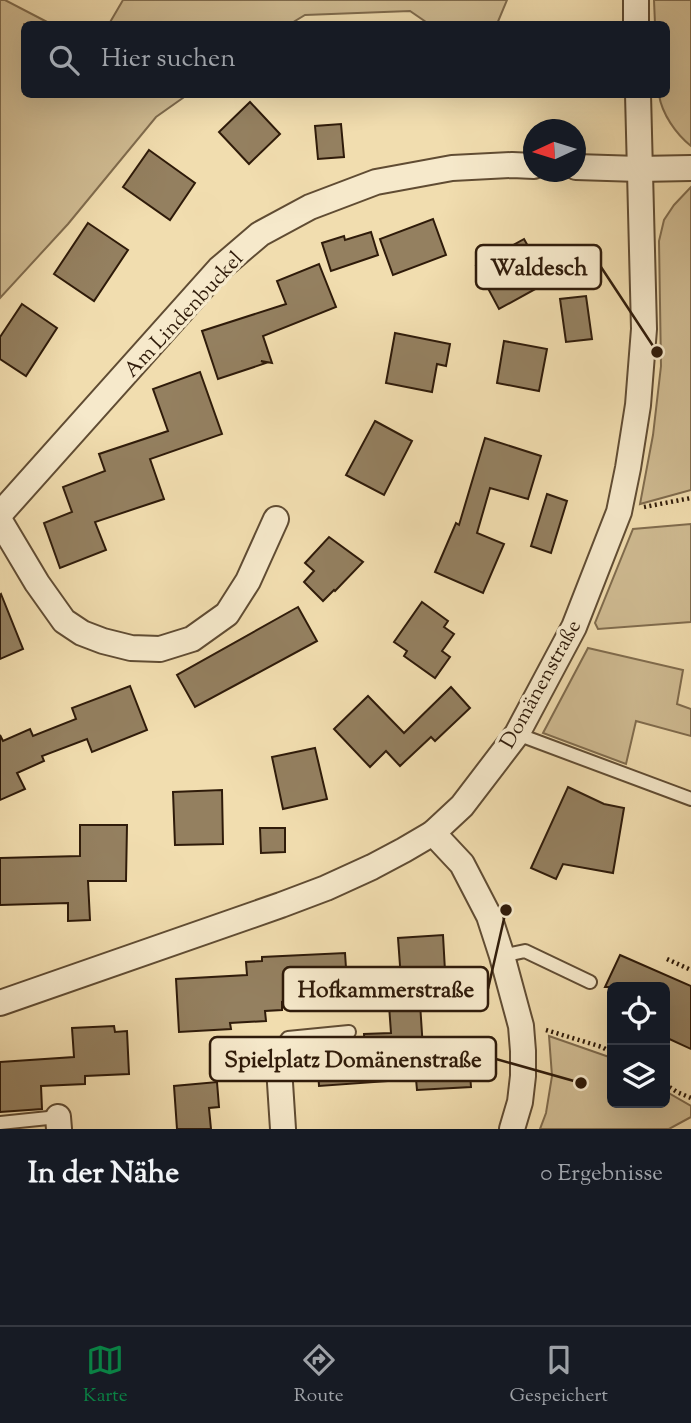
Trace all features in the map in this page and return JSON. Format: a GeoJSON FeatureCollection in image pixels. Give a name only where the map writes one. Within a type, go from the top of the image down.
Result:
{"type":"FeatureCollection","features":[{"type":"Feature","properties":{"kind":"street"},"geometry":{"type":"LineString","coordinates":[[636,0],[636,21]]}},
{"type":"Feature","properties":{"kind":"street","name":"Domänenstraße"},"geometry":{"type":"LineString","coordinates":[[0,1003],[281,905],[372,867],[433,833],[462,806],[517,734],[574,627],[619,512],[628,468],[638,405],[644,329],[638,98]]}},
{"type":"Feature","properties":{"kind":"street","name":"Am Lindenbuckel"},"geometry":{"type":"LineString","coordinates":[[0,514],[219,270],[260,234],[310,207],[376,182],[452,168],[523,166]]}},
{"type":"Feature","properties":{"kind":"street"},"geometry":{"type":"LineString","coordinates":[[586,167],[691,169]]}},
{"type":"Feature","properties":{"kind":"street"},"geometry":{"type":"LineString","coordinates":[[0,521],[37,583],[64,621],[82,633],[103,641],[131,648],[160,649],[192,639],[227,614],[248,582],[276,519]]}},
{"type":"Feature","properties":{"kind":"street"},"geometry":{"type":"LineString","coordinates":[[433,833],[462,864],[489,916],[521,1026],[523,1076],[520,1102],[512,1129]]}},
{"type":"Feature","properties":{"kind":"street"},"geometry":{"type":"LineString","coordinates":[[278,1052],[283,1129]]}},
{"type":"Feature","properties":{"kind":"lane"},"geometry":{"type":"LineString","coordinates":[[517,734],[691,799]]}},
{"type":"Feature","properties":{"kind":"lane"},"geometry":{"type":"LineString","coordinates":[[502,956],[525,951],[590,982]]}},
{"type":"Feature","properties":{"kind":"lane"},"geometry":{"type":"LineString","coordinates":[[278,1052],[288,1038],[349,1032]]}},
{"type":"Feature","properties":{"kind":"lane"},"geometry":{"type":"LineString","coordinates":[[0,1123],[58,1123]]}},
{"type":"Feature","properties":{"kind":"path"},"geometry":{"type":"LineString","coordinates":[[619,512],[691,498]]}},
{"type":"Feature","properties":{"kind":"path"},"geometry":{"type":"LineString","coordinates":[[667,959],[691,970]]}},
{"type":"Feature","properties":{"kind":"path"},"geometry":{"type":"LineString","coordinates":[[521,1026],[549,1031],[607,1049]]}},
{"type":"Feature","properties":{"kind":"path"},"geometry":{"type":"LineString","coordinates":[[670,1087],[691,1098]]}},
{"type":"Feature","properties":{"kind":"shaded area"},"geometry":{"type":"Polygon","coordinates":[[[0,0],[5,0],[45,21],[21,21],[21,98],[183,98],[156,117],[68,224],[0,298],[0,0]]]}},
{"type":"Feature","properties":{"kind":"shaded area"},"geometry":{"type":"Polygon","coordinates":[[[123,0],[507,0],[498,21],[425,21],[410,11],[305,15],[295,21],[111,21],[123,0]]]}},
{"type":"Feature","properties":{"kind":"shaded area"},"geometry":{"type":"Polygon","coordinates":[[[654,0],[691,0],[691,146],[670,123],[663,109],[660,98],[670,98],[670,21],[655,21],[654,0]]]}},
{"type":"Feature","properties":{"kind":"shaded area"},"geometry":{"type":"Polygon","coordinates":[[[691,187],[691,490],[640,504],[653,435],[661,366],[659,241],[664,220],[691,187]]]}},
{"type":"Feature","properties":{"kind":"shaded area"},"geometry":{"type":"Polygon","coordinates":[[[691,524],[691,622],[598,629],[595,623],[633,529],[691,524]]]}},
{"type":"Feature","properties":{"kind":"shaded area"},"geometry":{"type":"Polygon","coordinates":[[[588,648],[683,670],[677,704],[691,709],[691,736],[636,721],[626,764],[543,733],[588,648]]]}},
{"type":"Feature","properties":{"kind":"shaded area"},"geometry":{"type":"Polygon","coordinates":[[[549,1036],[607,1056],[607,1108],[670,1108],[670,1094],[691,1106],[691,1117],[669,1129],[540,1129],[546,1113],[552,1076],[549,1036]]]}},
{"type":"Feature","properties":{"kind":"building"},"geometry":{"type":"Polygon","coordinates":[[[250,102],[280,134],[249,164],[219,132],[250,102]]]}},
{"type":"Feature","properties":{"kind":"building"},"geometry":{"type":"Polygon","coordinates":[[[341,124],[344,157],[318,159],[315,126],[341,124]]]}},
{"type":"Feature","properties":{"kind":"building"},"geometry":{"type":"Polygon","coordinates":[[[149,150],[195,183],[170,220],[123,187],[149,150]]]}},
{"type":"Feature","properties":{"kind":"building"},"geometry":{"type":"Polygon","coordinates":[[[433,219],[446,255],[393,275],[380,239],[433,219]]]}},
{"type":"Feature","properties":{"kind":"building"},"geometry":{"type":"Polygon","coordinates":[[[88,223],[128,250],[94,301],[54,274],[88,223]]]}},
{"type":"Feature","properties":{"kind":"building"},"geometry":{"type":"Polygon","coordinates":[[[371,232],[378,255],[331,271],[322,243],[344,236],[345,240],[371,232]]]}},
{"type":"Feature","properties":{"kind":"building"},"geometry":{"type":"Polygon","coordinates":[[[524,239],[548,282],[499,309],[476,266],[524,239]]]}},
{"type":"Feature","properties":{"kind":"building"},"geometry":{"type":"Polygon","coordinates":[[[319,264],[336,307],[263,336],[272,363],[261,361],[266,363],[218,379],[202,331],[286,304],[277,281],[319,264]]]}},
{"type":"Feature","properties":{"kind":"building"},"geometry":{"type":"Polygon","coordinates":[[[586,296],[592,339],[566,342],[560,299],[586,296]]]}},
{"type":"Feature","properties":{"kind":"building"},"geometry":{"type":"Polygon","coordinates":[[[22,304],[57,328],[26,376],[0,359],[0,337],[22,304]]]}},
{"type":"Feature","properties":{"kind":"building"},"geometry":{"type":"Polygon","coordinates":[[[395,333],[450,344],[446,366],[437,364],[432,392],[386,383],[395,333]]]}},
{"type":"Feature","properties":{"kind":"building"},"geometry":{"type":"Polygon","coordinates":[[[504,341],[547,349],[539,391],[497,383],[504,341]]]}},
{"type":"Feature","properties":{"kind":"building"},"geometry":{"type":"Polygon","coordinates":[[[200,372],[222,434],[150,459],[164,499],[95,522],[106,550],[60,568],[44,523],[72,512],[63,487],[105,471],[99,454],[168,431],[153,389],[200,372]]]}},
{"type":"Feature","properties":{"kind":"building"},"geometry":{"type":"Polygon","coordinates":[[[375,421],[412,441],[384,495],[346,475],[375,421]]]}},
{"type":"Feature","properties":{"kind":"building"},"geometry":{"type":"Polygon","coordinates":[[[485,438],[541,456],[528,499],[490,488],[477,533],[504,544],[483,593],[435,572],[456,523],[459,525],[485,438]]]}},
{"type":"Feature","properties":{"kind":"building"},"geometry":{"type":"Polygon","coordinates":[[[547,494],[567,501],[551,553],[531,546],[547,494]]]}},
{"type":"Feature","properties":{"kind":"building"},"geometry":{"type":"Polygon","coordinates":[[[329,537],[363,562],[323,601],[304,582],[314,571],[305,563],[329,537]]]}},
{"type":"Feature","properties":{"kind":"building"},"geometry":{"type":"Polygon","coordinates":[[[0,595],[23,649],[0,659],[0,595]]]}},
{"type":"Feature","properties":{"kind":"building"},"geometry":{"type":"Polygon","coordinates":[[[422,602],[448,621],[444,627],[454,634],[442,651],[450,657],[435,678],[404,656],[407,651],[394,642],[422,602]]]}},
{"type":"Feature","properties":{"kind":"building"},"geometry":{"type":"Polygon","coordinates":[[[298,607],[317,641],[195,707],[177,675],[298,607]]]}},
{"type":"Feature","properties":{"kind":"building"},"geometry":{"type":"Polygon","coordinates":[[[130,686],[147,730],[92,752],[87,739],[42,756],[44,761],[17,773],[25,789],[0,800],[0,735],[3,741],[30,729],[33,736],[76,719],[72,708],[130,686]]]}},
{"type":"Feature","properties":{"kind":"building"},"geometry":{"type":"Polygon","coordinates":[[[451,687],[470,708],[435,741],[431,737],[400,766],[386,751],[370,767],[334,729],[368,696],[404,733],[451,687]]]}},
{"type":"Feature","properties":{"kind":"building"},"geometry":{"type":"Polygon","coordinates":[[[315,748],[327,799],[283,809],[272,757],[315,748]]]}},
{"type":"Feature","properties":{"kind":"building"},"geometry":{"type":"Polygon","coordinates":[[[568,787],[604,804],[624,808],[613,873],[563,864],[556,879],[531,868],[568,787]]]}},
{"type":"Feature","properties":{"kind":"building"},"geometry":{"type":"Polygon","coordinates":[[[222,790],[223,844],[175,845],[173,792],[222,790]]]}},
{"type":"Feature","properties":{"kind":"building"},"geometry":{"type":"Polygon","coordinates":[[[80,825],[127,825],[126,881],[88,881],[90,920],[68,921],[68,903],[0,905],[0,858],[80,856],[80,825]]]}},
{"type":"Feature","properties":{"kind":"building"},"geometry":{"type":"Polygon","coordinates":[[[260,828],[285,828],[285,852],[261,853],[260,828]]]}},
{"type":"Feature","properties":{"kind":"building"},"geometry":{"type":"Polygon","coordinates":[[[443,935],[446,989],[402,993],[398,938],[443,935]]]}},
{"type":"Feature","properties":{"kind":"building"},"geometry":{"type":"Polygon","coordinates":[[[345,953],[348,998],[282,1002],[282,1010],[265,1011],[266,1021],[230,1023],[231,1029],[179,1032],[176,979],[247,975],[246,962],[262,961],[262,957],[345,953]]]}},
{"type":"Feature","properties":{"kind":"building"},"geometry":{"type":"Polygon","coordinates":[[[620,955],[691,986],[691,1049],[670,1039],[670,982],[607,982],[620,955]]]}},
{"type":"Feature","properties":{"kind":"building"},"geometry":{"type":"Polygon","coordinates":[[[420,1003],[423,1049],[468,1046],[471,1087],[417,1090],[416,1079],[319,1086],[317,1053],[365,1050],[364,1034],[391,1033],[389,1005],[420,1003]]]}},
{"type":"Feature","properties":{"kind":"building"},"geometry":{"type":"Polygon","coordinates":[[[114,1026],[115,1032],[127,1031],[129,1074],[85,1076],[85,1084],[41,1086],[42,1109],[0,1112],[0,1062],[74,1057],[72,1028],[114,1026]]]}},
{"type":"Feature","properties":{"kind":"building"},"geometry":{"type":"Polygon","coordinates":[[[217,1082],[219,1107],[209,1108],[211,1129],[177,1129],[174,1086],[217,1082]]]}},
{"type":"Feature","properties":{"kind":"place","name":"Waldesch"},"geometry":{"type":"Point","coordinates":[657,352]}},
{"type":"Feature","properties":{"kind":"place","name":"Hofkammerstraße"},"geometry":{"type":"Point","coordinates":[506,910]}},
{"type":"Feature","properties":{"kind":"place","name":"Spielplatz Domänenstraße"},"geometry":{"type":"Point","coordinates":[581,1083]}}]}
